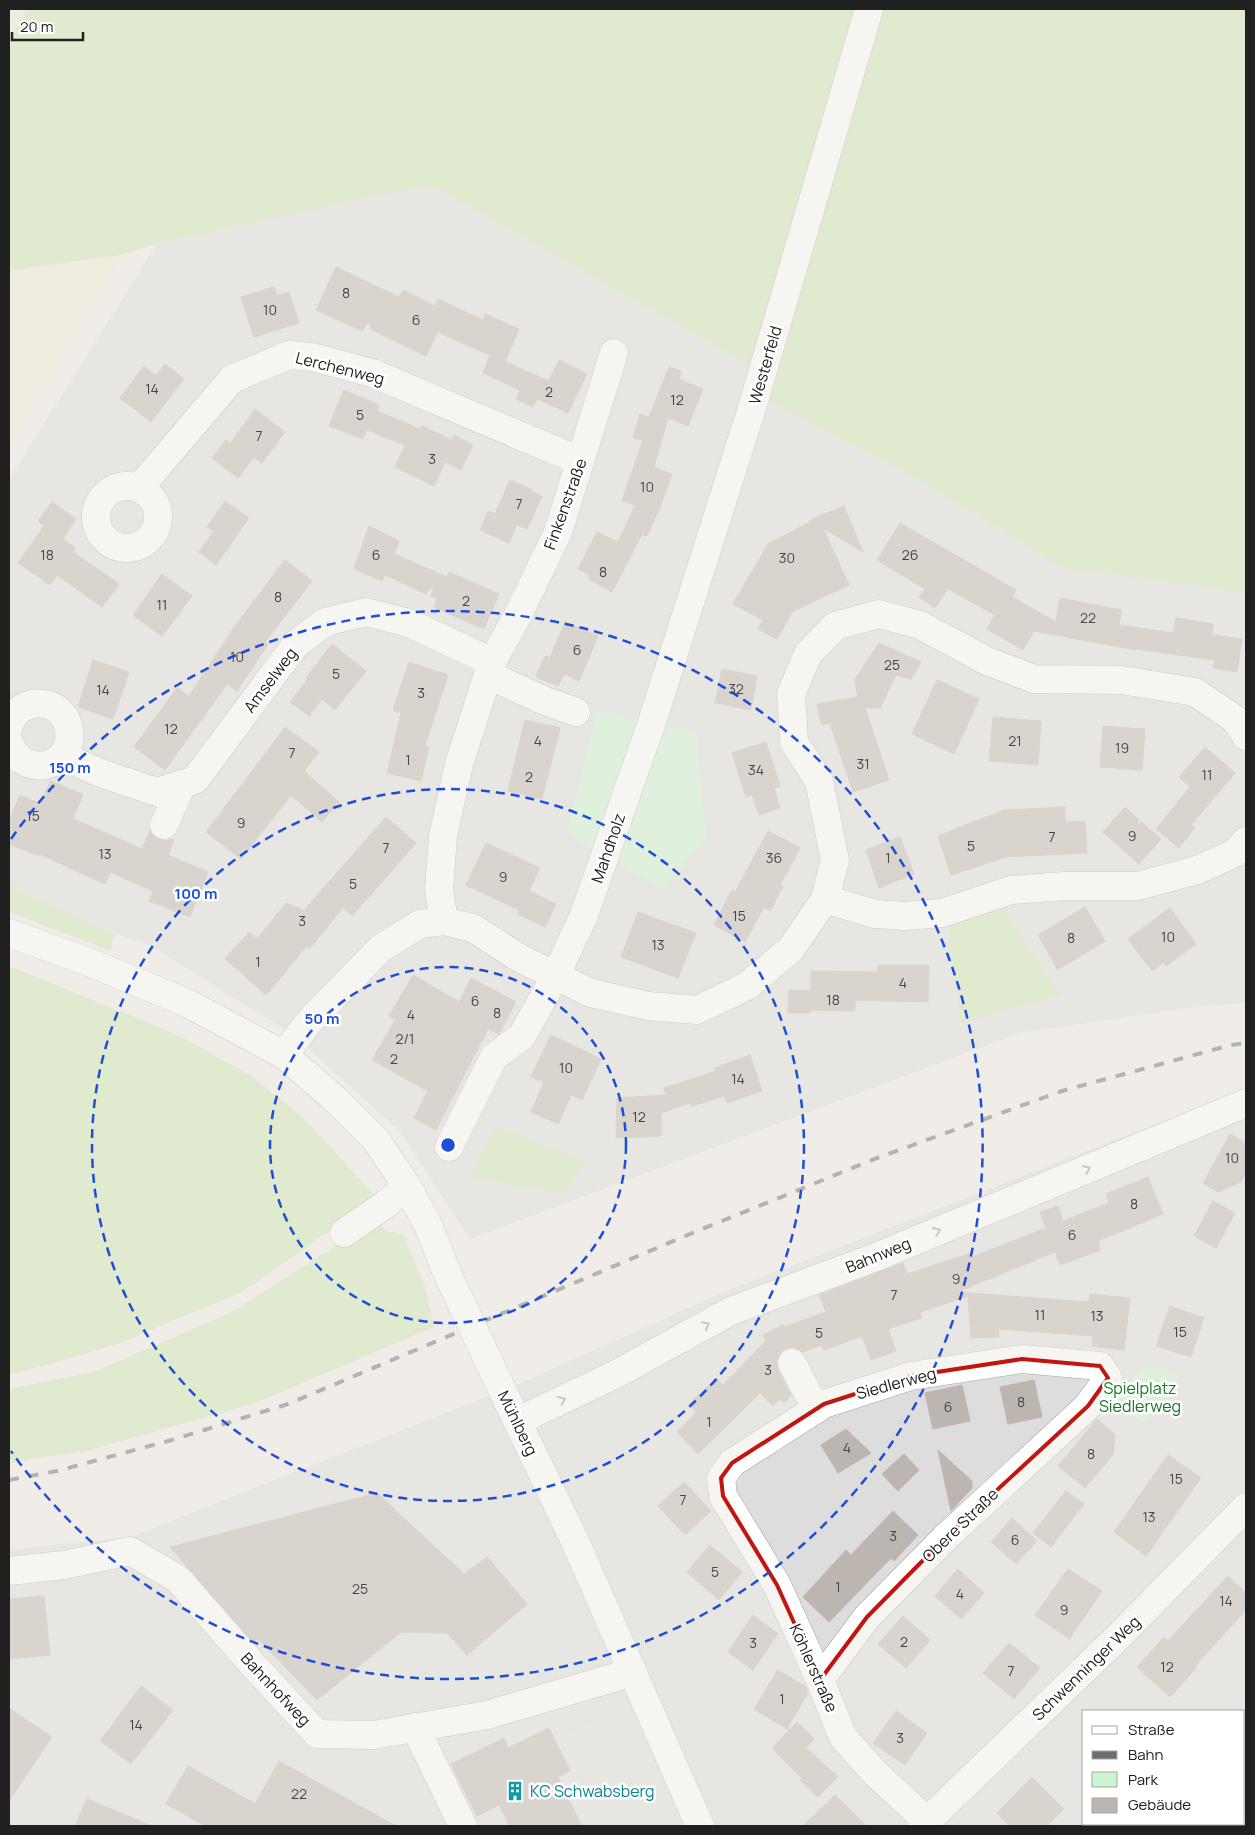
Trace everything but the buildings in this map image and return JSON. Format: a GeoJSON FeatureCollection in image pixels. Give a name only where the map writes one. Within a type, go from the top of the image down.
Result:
{"type":"FeatureCollection","features":[{"type":"Feature","properties":{"kind":"street","name":"Westerfeld"},"geometry":{"type":"LineString","coordinates":[[653,719],[752,408],[869,9]]}},
{"type":"Feature","properties":{"kind":"street","name":"Finkenstraße"},"geometry":{"type":"LineString","coordinates":[[444,921],[439,890],[443,836],[459,764],[490,669],[558,532],[614,353]]}},
{"type":"Feature","properties":{"kind":"street","name":"Lerchenweg"},"geometry":{"type":"LineString","coordinates":[[139,488],[232,379],[289,354],[312,357],[372,373],[580,461]]}},
{"type":"Feature","properties":{"kind":"street","name":"Amselweg"},"geometry":{"type":"LineString","coordinates":[[62,756],[103,774],[157,792],[195,780],[296,644],[325,622],[366,612],[409,623],[490,669]]}},
{"type":"Feature","properties":{"kind":"street"},"geometry":{"type":"LineString","coordinates":[[284,1055],[308,1024],[381,948],[420,924],[444,921],[473,928],[521,959],[591,993],[648,1006],[697,1010],[747,986],[791,949],[825,899],[835,860],[819,781],[794,742],[791,694],[808,654],[835,626],[879,614],[920,625],[986,661],[1034,679],[1121,680],[1195,692],[1236,720],[1246,736]]}},
{"type":"Feature","properties":{"kind":"street"},"geometry":{"type":"LineString","coordinates":[[490,669],[545,701],[576,712]]}},
{"type":"Feature","properties":{"kind":"street"},"geometry":{"type":"LineString","coordinates":[[9,726],[18,711],[29,705],[43,704],[58,710],[65,717],[70,732],[68,747],[62,756],[46,766],[34,766],[18,758],[11,750],[9,742]]}},
{"type":"Feature","properties":{"kind":"street","name":"Mahdholz"},"geometry":{"type":"LineString","coordinates":[[449,1147],[494,1057],[522,1036],[556,975],[584,915],[653,719]]}},
{"type":"Feature","properties":{"kind":"street"},"geometry":{"type":"LineString","coordinates":[[164,825],[182,784]]}},
{"type":"Feature","properties":{"kind":"street"},"geometry":{"type":"LineString","coordinates":[[825,899],[875,914],[905,916],[942,913],[1011,890],[1065,886],[1138,886],[1197,870],[1235,853],[1246,841]]}},
{"type":"Feature","properties":{"kind":"street","name":"Mühlberg"},"geometry":{"type":"LineString","coordinates":[[9,933],[94,964],[189,1004],[284,1055],[336,1100],[376,1140],[407,1186],[428,1225],[447,1273],[574,1538],[700,1826]]}},
{"type":"Feature","properties":{"kind":"street","name":"Bahnweg"},"geometry":{"type":"LineString","coordinates":[[518,1421],[618,1373],[732,1311],[876,1257],[1246,1103]]}},
{"type":"Feature","properties":{"kind":"street"},"geometry":{"type":"LineString","coordinates":[[344,1233],[386,1204],[407,1186]]}},
{"type":"Feature","properties":{"kind":"street","name":"Siedlerweg"},"geometry":{"type":"LineString","coordinates":[[723,1496],[721,1478],[732,1463],[816,1409],[824,1404],[911,1376],[1022,1359],[1100,1366],[1108,1378]]}},
{"type":"Feature","properties":{"kind":"street"},"geometry":{"type":"LineString","coordinates":[[792,1363],[816,1409]]}},
{"type":"Feature","properties":{"kind":"street","name":"Obere Straße"},"geometry":{"type":"LineString","coordinates":[[820,1680],[867,1617],[945,1538],[1088,1406],[1108,1378]]}},
{"type":"Feature","properties":{"kind":"street","name":"Köhlerstraße"},"geometry":{"type":"LineString","coordinates":[[723,1496],[777,1585],[820,1680],[843,1737],[924,1824]]}},
{"type":"Feature","properties":{"kind":"street","name":"Schwenninger Weg"},"geometry":{"type":"LineString","coordinates":[[924,1824],[1118,1637],[1246,1507]]}},
{"type":"Feature","properties":{"kind":"street","name":"Bahnhofweg"},"geometry":{"type":"LineString","coordinates":[[9,1571],[64,1565],[130,1552],[178,1579],[317,1734],[374,1734],[487,1715],[633,1672]]}},
{"type":"Feature","properties":{"kind":"street"},"geometry":{"type":"LineString","coordinates":[[415,1727],[463,1826]]}},
{"type":"Feature","properties":{"kind":"highlighted area"},"geometry":{"type":"Polygon","coordinates":[[[1022,1359],[1100,1366],[1108,1378],[1088,1406],[945,1538],[867,1617],[820,1680],[777,1585],[723,1496],[721,1478],[732,1463],[824,1404],[911,1376],[1022,1359]]]}},
{"type":"Feature","properties":{"kind":"shaded area"},"geometry":{"type":"Polygon","coordinates":[[[430,185],[756,369],[762,398],[915,478],[1062,568],[1246,593],[1246,1003],[1201,1006],[1019,1033],[470,1239],[399,1131],[295,1036],[151,946],[114,933],[9,886],[9,479],[157,244],[430,185]]]}},
{"type":"Feature","properties":{"kind":"shaded area"},"geometry":{"type":"Polygon","coordinates":[[[1246,1089],[1246,1826],[9,1826],[9,1550],[130,1537],[519,1384],[719,1294],[1246,1089]]]}},
{"type":"Feature","properties":{"kind":"shaded area"},"geometry":{"type":"Polygon","coordinates":[[[599,1718],[652,1826],[582,1826],[558,1777],[570,1770],[555,1740],[599,1718]]]}},
{"type":"Feature","properties":{"kind":"green space"},"geometry":{"type":"Polygon","coordinates":[[[9,9],[30,9],[9,43],[9,9]]]}},
{"type":"Feature","properties":{"kind":"green space"},"geometry":{"type":"Polygon","coordinates":[[[28,9],[860,9],[756,369],[430,185],[157,244],[120,255],[9,271],[9,40],[28,9]]]}},
{"type":"Feature","properties":{"kind":"green space"},"geometry":{"type":"Polygon","coordinates":[[[875,9],[1246,9],[1246,593],[1062,568],[915,478],[762,398],[875,9]]]}},
{"type":"Feature","properties":{"kind":"green space"},"geometry":{"type":"Polygon","coordinates":[[[126,251],[9,445],[9,269],[126,251]]]}},
{"type":"Feature","properties":{"kind":"green space"},"geometry":{"type":"Polygon","coordinates":[[[597,711],[696,732],[706,838],[662,890],[567,833],[597,711]]]}},
{"type":"Feature","properties":{"kind":"green space"},"geometry":{"type":"Polygon","coordinates":[[[9,886],[114,933],[111,951],[9,912],[9,886]]]}},
{"type":"Feature","properties":{"kind":"green space"},"geometry":{"type":"Polygon","coordinates":[[[1000,903],[1061,995],[961,1023],[949,923],[1000,903]]]}},
{"type":"Feature","properties":{"kind":"green space"},"geometry":{"type":"Polygon","coordinates":[[[9,966],[143,1020],[185,1039],[250,1075],[304,1118],[377,1198],[242,1292],[120,1343],[51,1364],[9,1374],[9,966]]]}},
{"type":"Feature","properties":{"kind":"green space"},"geometry":{"type":"Polygon","coordinates":[[[496,1126],[585,1161],[564,1194],[469,1177],[496,1126]]]}},
{"type":"Feature","properties":{"kind":"green space"},"geometry":{"type":"Polygon","coordinates":[[[380,1222],[385,1231],[403,1234],[424,1284],[434,1327],[253,1404],[86,1451],[9,1462],[9,1389],[94,1372],[236,1310],[361,1229],[380,1222]]]}},
{"type":"Feature","properties":{"kind":"green space","name":"Spielplatz Siedlerweg"},"geometry":{"type":"Polygon","coordinates":[[[1144,1365],[1180,1376],[1144,1423],[1112,1400],[1144,1365]]]}},
{"type":"Feature","properties":{"kind":"railway"},"geometry":{"type":"LineString","coordinates":[[9,1480],[57,1471],[172,1440],[288,1404],[690,1234],[877,1158],[1062,1091],[1231,1045],[1246,1043]]}},
{"type":"Feature","properties":{"kind":"place","name":"KC Schwabsberg"},"geometry":{"type":"Point","coordinates":[515,1791]}}]}
